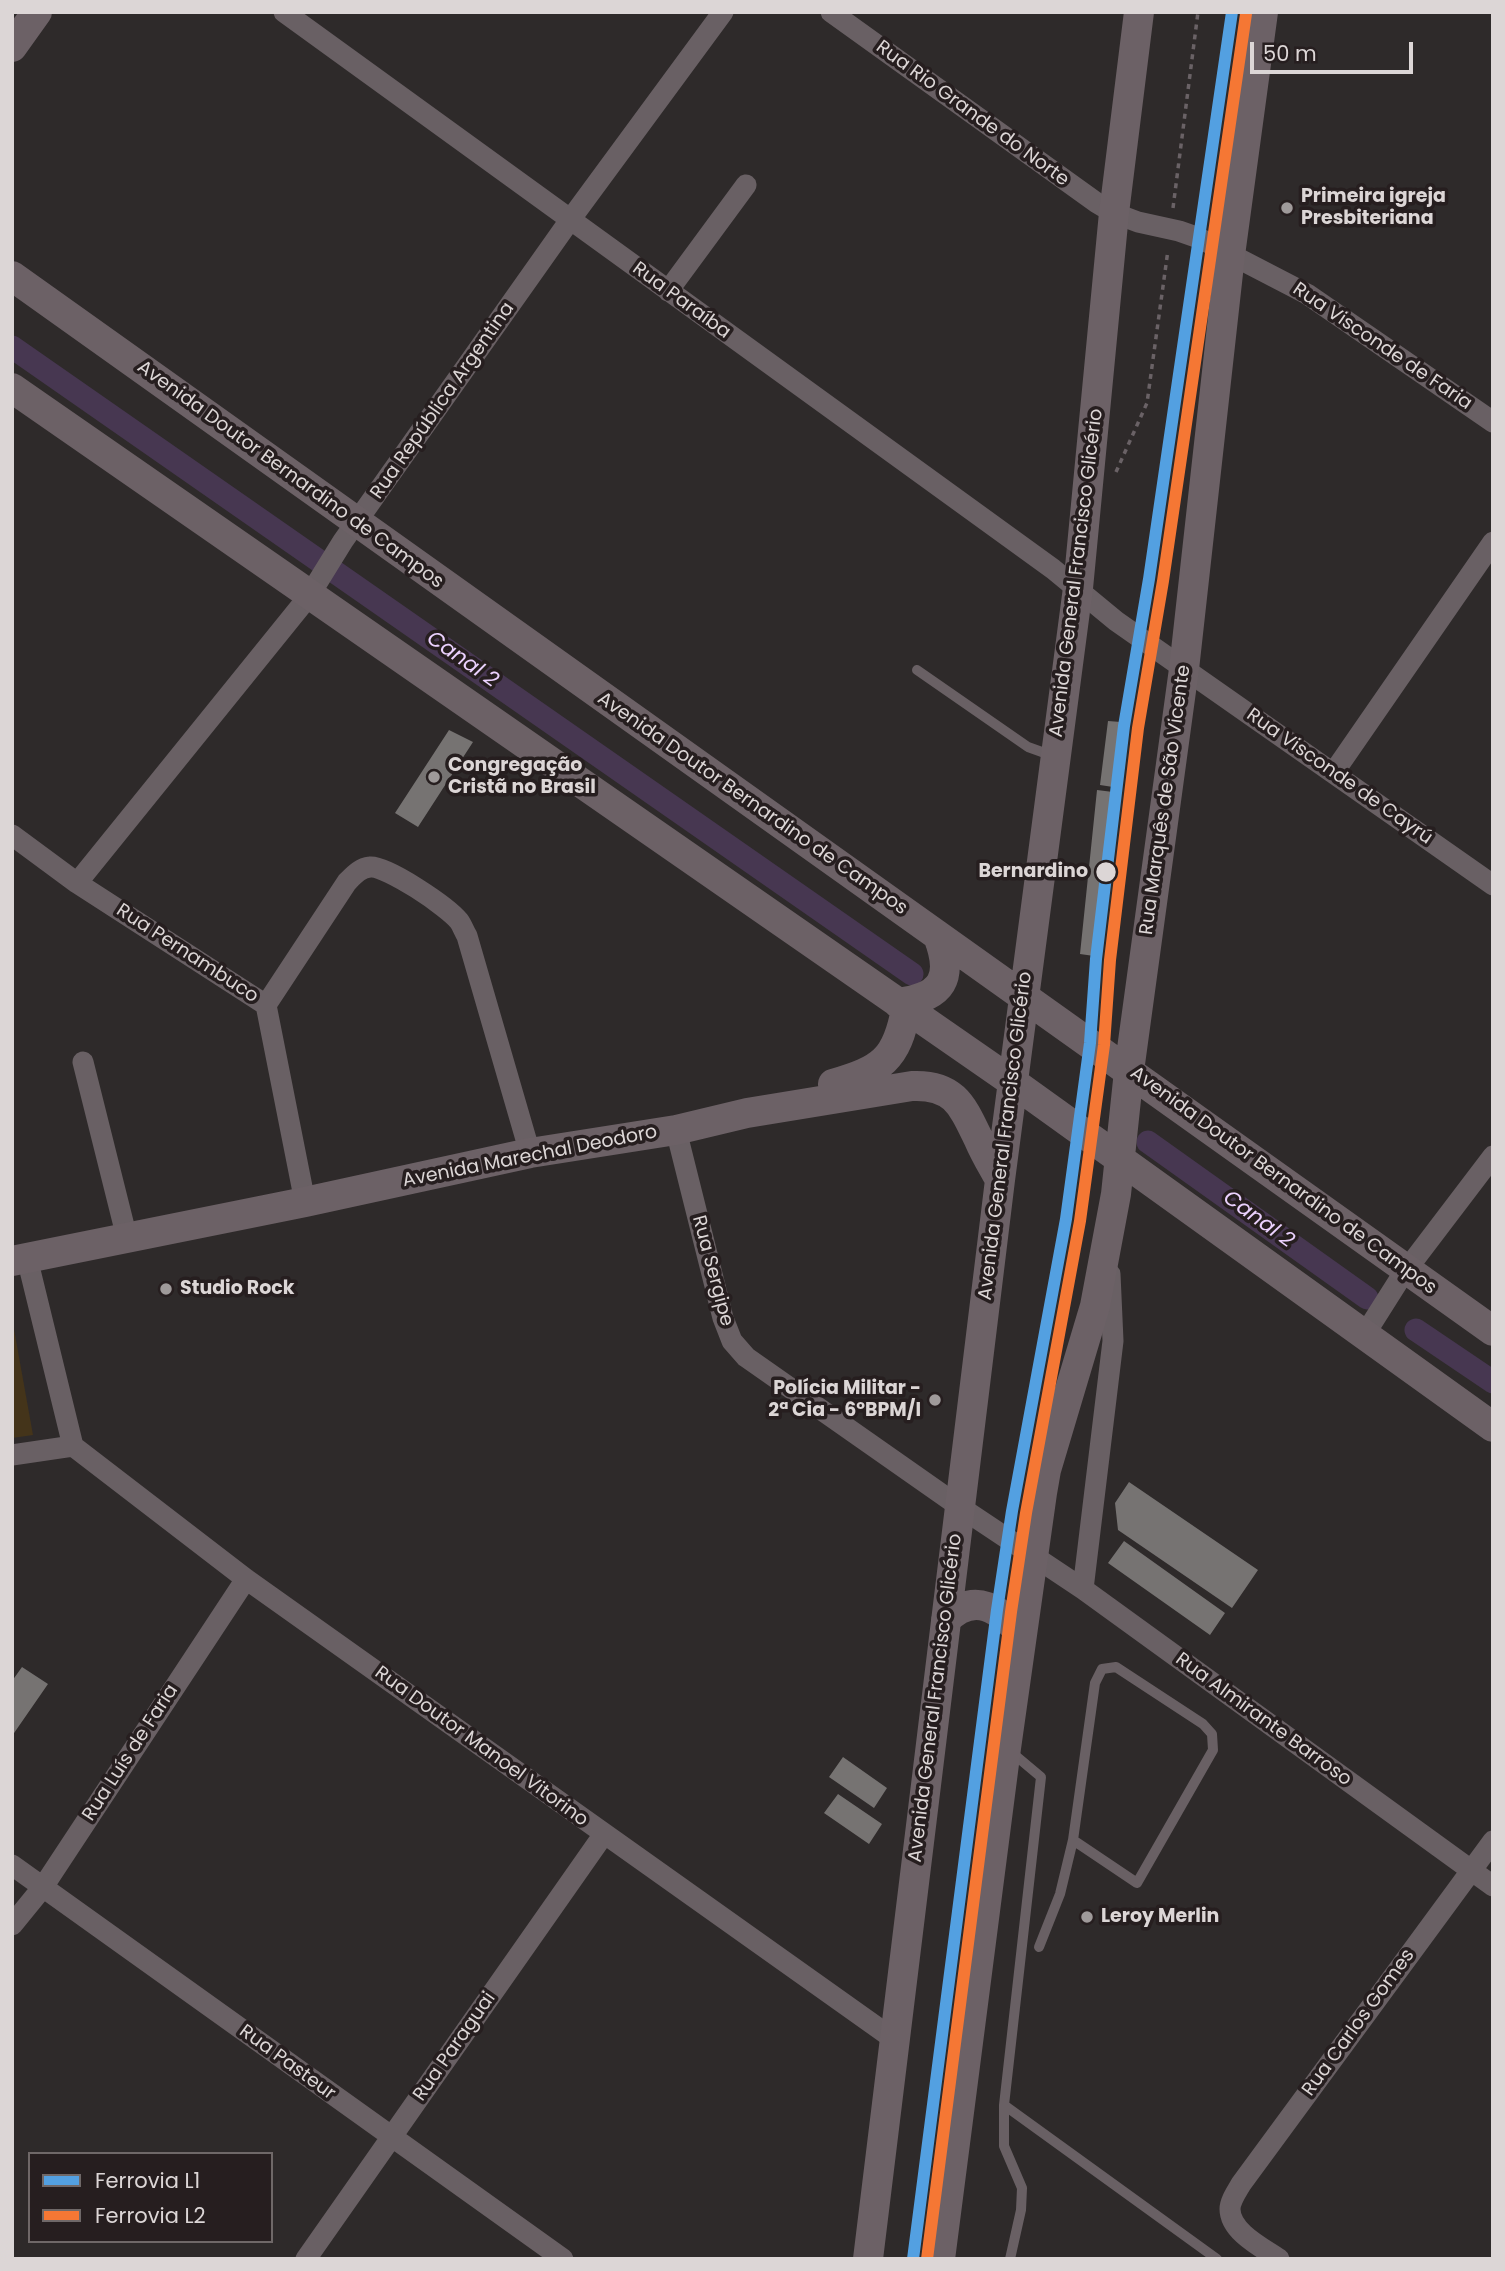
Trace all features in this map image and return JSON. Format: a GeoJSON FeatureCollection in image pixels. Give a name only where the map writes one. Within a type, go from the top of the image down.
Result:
{"type":"FeatureCollection","features":[{"type":"Feature","properties":{"kind":"main road"},"geometry":{"type":"LineString","coordinates":[[12,47],[37,12]]}},
{"type":"Feature","properties":{"kind":"main road","name":"Avenida General Francisco Glicério"},"geometry":{"type":"LineString","coordinates":[[868,2259],[1000,1180],[1078,588],[1114,213],[1139,12]]}},
{"type":"Feature","properties":{"kind":"main road","name":"Rua Marquês de São Vicente"},"geometry":{"type":"LineString","coordinates":[[1109,1237],[1184,669],[1230,255],[1263,12]]}},
{"type":"Feature","properties":{"kind":"main road","name":"Avenida Doutor Bernardino de Campos"},"geometry":{"type":"LineString","coordinates":[[12,276],[350,532],[939,936],[1493,1331]]}},
{"type":"Feature","properties":{"kind":"main road"},"geometry":{"type":"LineString","coordinates":[[12,388],[315,586],[902,1006],[1118,1156],[1493,1427]]}},
{"type":"Feature","properties":{"kind":"main road"},"geometry":{"type":"LineString","coordinates":[[902,1006],[921,999],[939,986],[945,976],[947,964],[939,936]]}},
{"type":"Feature","properties":{"kind":"main road"},"geometry":{"type":"LineString","coordinates":[[747,1113],[862,1076],[882,1064],[897,1044],[902,1006]]}},
{"type":"Feature","properties":{"kind":"main road","name":"Avenida Marechal Deodoro"},"geometry":{"type":"LineString","coordinates":[[20,1260],[530,1153],[676,1130],[747,1113],[912,1086],[930,1086],[947,1092],[960,1104],[1000,1180]]}},
{"type":"Feature","properties":{"kind":"main road"},"geometry":{"type":"LineString","coordinates":[[940,2259],[1006,1748],[1046,1470],[1095,1306],[1109,1237]]}},
{"type":"Feature","properties":{"kind":"main road"},"geometry":{"type":"LineString","coordinates":[[946,1620],[965,1607],[985,1606],[1006,1616],[1022,1635]]}},
{"type":"Feature","properties":{"kind":"street","name":"Rua Paraíba"},"geometry":{"type":"LineString","coordinates":[[284,12],[1078,588],[1116,621],[1184,669]]}},
{"type":"Feature","properties":{"kind":"street","name":"Rua República Argentina"},"geometry":{"type":"LineString","coordinates":[[77,883],[315,586],[350,532],[570,220],[723,12]]}},
{"type":"Feature","properties":{"kind":"street","name":"Rua Rio Grande do Norte"},"geometry":{"type":"LineString","coordinates":[[831,12],[1074,188],[1114,213]]}},
{"type":"Feature","properties":{"kind":"street"},"geometry":{"type":"LineString","coordinates":[[668,291],[746,185]]}},
{"type":"Feature","properties":{"kind":"street","name":"Rua Visconde de Faria"},"geometry":{"type":"LineString","coordinates":[[1114,213],[1199,238],[1307,294],[1493,422]]}},
{"type":"Feature","properties":{"kind":"street"},"geometry":{"type":"LineString","coordinates":[[1334,772],[1493,542]]}},
{"type":"Feature","properties":{"kind":"street","name":"Rua Visconde de Cayrú"},"geometry":{"type":"LineString","coordinates":[[1184,669],[1493,885]]}},
{"type":"Feature","properties":{"kind":"street","name":"Rua Pernambuco"},"geometry":{"type":"LineString","coordinates":[[12,835],[77,883],[266,1005],[305,1202]]}},
{"type":"Feature","properties":{"kind":"street"},"geometry":{"type":"LineString","coordinates":[[266,1005],[347,882],[361,868],[373,866],[389,872],[447,910],[460,922],[467,936],[530,1153]]}},
{"type":"Feature","properties":{"kind":"street"},"geometry":{"type":"LineString","coordinates":[[83,1062],[127,1238]]}},
{"type":"Feature","properties":{"kind":"street","name":"Rua Sergipe"},"geometry":{"type":"LineString","coordinates":[[676,1130],[723,1318],[738,1349],[1033,1556]]}},
{"type":"Feature","properties":{"kind":"street"},"geometry":{"type":"LineString","coordinates":[[1365,1334],[1406,1269],[1493,1156]]}},
{"type":"Feature","properties":{"kind":"street","name":"Rua Marquês de São Vicente"},"geometry":{"type":"LineString","coordinates":[[1083,1589],[1112,1340],[1109,1237]]}},
{"type":"Feature","properties":{"kind":"street"},"geometry":{"type":"LineString","coordinates":[[12,1455],[73,1446],[20,1260]]}},
{"type":"Feature","properties":{"kind":"street","name":"Rua Doutor Manoel Vitorino"},"geometry":{"type":"LineString","coordinates":[[73,1446],[246,1579],[894,2040]]}},
{"type":"Feature","properties":{"kind":"street","name":"Rua Almirante Barroso"},"geometry":{"type":"LineString","coordinates":[[1033,1556],[1083,1589],[1493,1886]]}},
{"type":"Feature","properties":{"kind":"street","name":"Rua Luís de Faria"},"geometry":{"type":"LineString","coordinates":[[12,1925],[43,1887],[246,1579]]}},
{"type":"Feature","properties":{"kind":"street","name":"Rua Paraguai"},"geometry":{"type":"LineString","coordinates":[[306,2259],[604,1834]]}},
{"type":"Feature","properties":{"kind":"street","name":"Rua Carlos Gomes"},"geometry":{"type":"LineString","coordinates":[[1279,2259],[1242,2233],[1234,2223],[1230,2209],[1241,2184],[1493,1841]]}},
{"type":"Feature","properties":{"kind":"street","name":"Rua Pasteur"},"geometry":{"type":"LineString","coordinates":[[12,1865],[563,2259]]}},
{"type":"Feature","properties":{"kind":"lane"},"geometry":{"type":"LineString","coordinates":[[916,670],[1028,747],[1055,757]]}},
{"type":"Feature","properties":{"kind":"lane"},"geometry":{"type":"LineString","coordinates":[[1039,1947],[1060,1894],[1073,1840],[1095,1683],[1102,1670],[1116,1667],[1203,1724],[1212,1734],[1213,1750],[1137,1884],[1073,1840]]}},
{"type":"Feature","properties":{"kind":"lane"},"geometry":{"type":"LineString","coordinates":[[1006,1748],[1041,1777],[1004,2105],[1004,2146],[1022,2188],[1021,2210],[1010,2259]]}},
{"type":"Feature","properties":{"kind":"lane"},"geometry":{"type":"LineString","coordinates":[[1004,2105],[1217,2259]]}},
{"type":"Feature","properties":{"kind":"path"},"geometry":{"type":"LineString","coordinates":[[1115,476],[1147,403],[1198,12]]}},
{"type":"Feature","properties":{"kind":"shaded area"},"geometry":{"type":"Polygon","coordinates":[[[12,1318],[33,1435],[12,1438],[12,1318]]]}},
{"type":"Feature","properties":{"kind":"building"},"geometry":{"type":"Polygon","coordinates":[[[1108,721],[1121,722],[1113,787],[1100,785],[1108,721]]]}},
{"type":"Feature","properties":{"kind":"building","name":"Congregação Cristã no Brasil"},"geometry":{"type":"Polygon","coordinates":[[[449,730],[473,742],[418,827],[395,813],[449,730]]]}},
{"type":"Feature","properties":{"kind":"building","name":"Bernardino"},"geometry":{"type":"Polygon","coordinates":[[[1097,790],[1113,792],[1094,956],[1080,954],[1097,790]]]}},
{"type":"Feature","properties":{"kind":"building"},"geometry":{"type":"Polygon","coordinates":[[[1129,1482],[1258,1570],[1232,1608],[1118,1530],[1115,1503],[1129,1482]]]}},
{"type":"Feature","properties":{"kind":"building"},"geometry":{"type":"Polygon","coordinates":[[[1124,1541],[1225,1613],[1210,1635],[1108,1563],[1124,1541]]]}},
{"type":"Feature","properties":{"kind":"building"},"geometry":{"type":"Polygon","coordinates":[[[22,1667],[48,1684],[12,1736],[12,1681],[22,1667]]]}},
{"type":"Feature","properties":{"kind":"building"},"geometry":{"type":"Polygon","coordinates":[[[843,1757],[887,1788],[874,1808],[829,1777],[843,1757]]]}},
{"type":"Feature","properties":{"kind":"building"},"geometry":{"type":"Polygon","coordinates":[[[838,1794],[882,1824],[869,1844],[824,1813],[838,1794]]]}},
{"type":"Feature","properties":{"kind":"waterway","name":"Canal 2"},"geometry":{"type":"LineString","coordinates":[[12,347],[912,974]]}},
{"type":"Feature","properties":{"kind":"waterway","name":"Canal 2"},"geometry":{"type":"LineString","coordinates":[[1148,1142],[1367,1298]]}},
{"type":"Feature","properties":{"kind":"waterway","name":"Canal 2"},"geometry":{"type":"LineString","coordinates":[[1416,1330],[1493,1382]]}},
{"type":"Feature","properties":{"kind":"rail line","name":"L1"},"geometry":{"type":"LineString","coordinates":[[913,2259],[997,1610],[1012,1511],[1066,1219],[1090,1043],[1096,959],[1124,726],[1149,579],[1232,12]]}},
{"type":"Feature","properties":{"kind":"rail line","name":"L2"},"geometry":{"type":"LineString","coordinates":[[927,2259],[1011,1612],[1026,1513],[1080,1221],[1104,1045],[1110,960],[1138,728],[1163,581],[1246,14]]}},
{"type":"Feature","properties":{"kind":"place","name":"Primeira igreja Presbiteriana"},"geometry":{"type":"Point","coordinates":[1287,208]}},
{"type":"Feature","properties":{"kind":"place","name":"Congregação Cristã no Brasil"},"geometry":{"type":"Point","coordinates":[434,777]}},
{"type":"Feature","properties":{"kind":"place","name":"Bernardino"},"geometry":{"type":"Point","coordinates":[1106,872]}},
{"type":"Feature","properties":{"kind":"place","name":"Studio Rock"},"geometry":{"type":"Point","coordinates":[166,1289]}},
{"type":"Feature","properties":{"kind":"place","name":"Polícia Militar - 2ª Cia - 6ºBPM/I"},"geometry":{"type":"Point","coordinates":[935,1400]}},
{"type":"Feature","properties":{"kind":"place","name":"Leroy Merlin"},"geometry":{"type":"Point","coordinates":[1087,1917]}}]}
